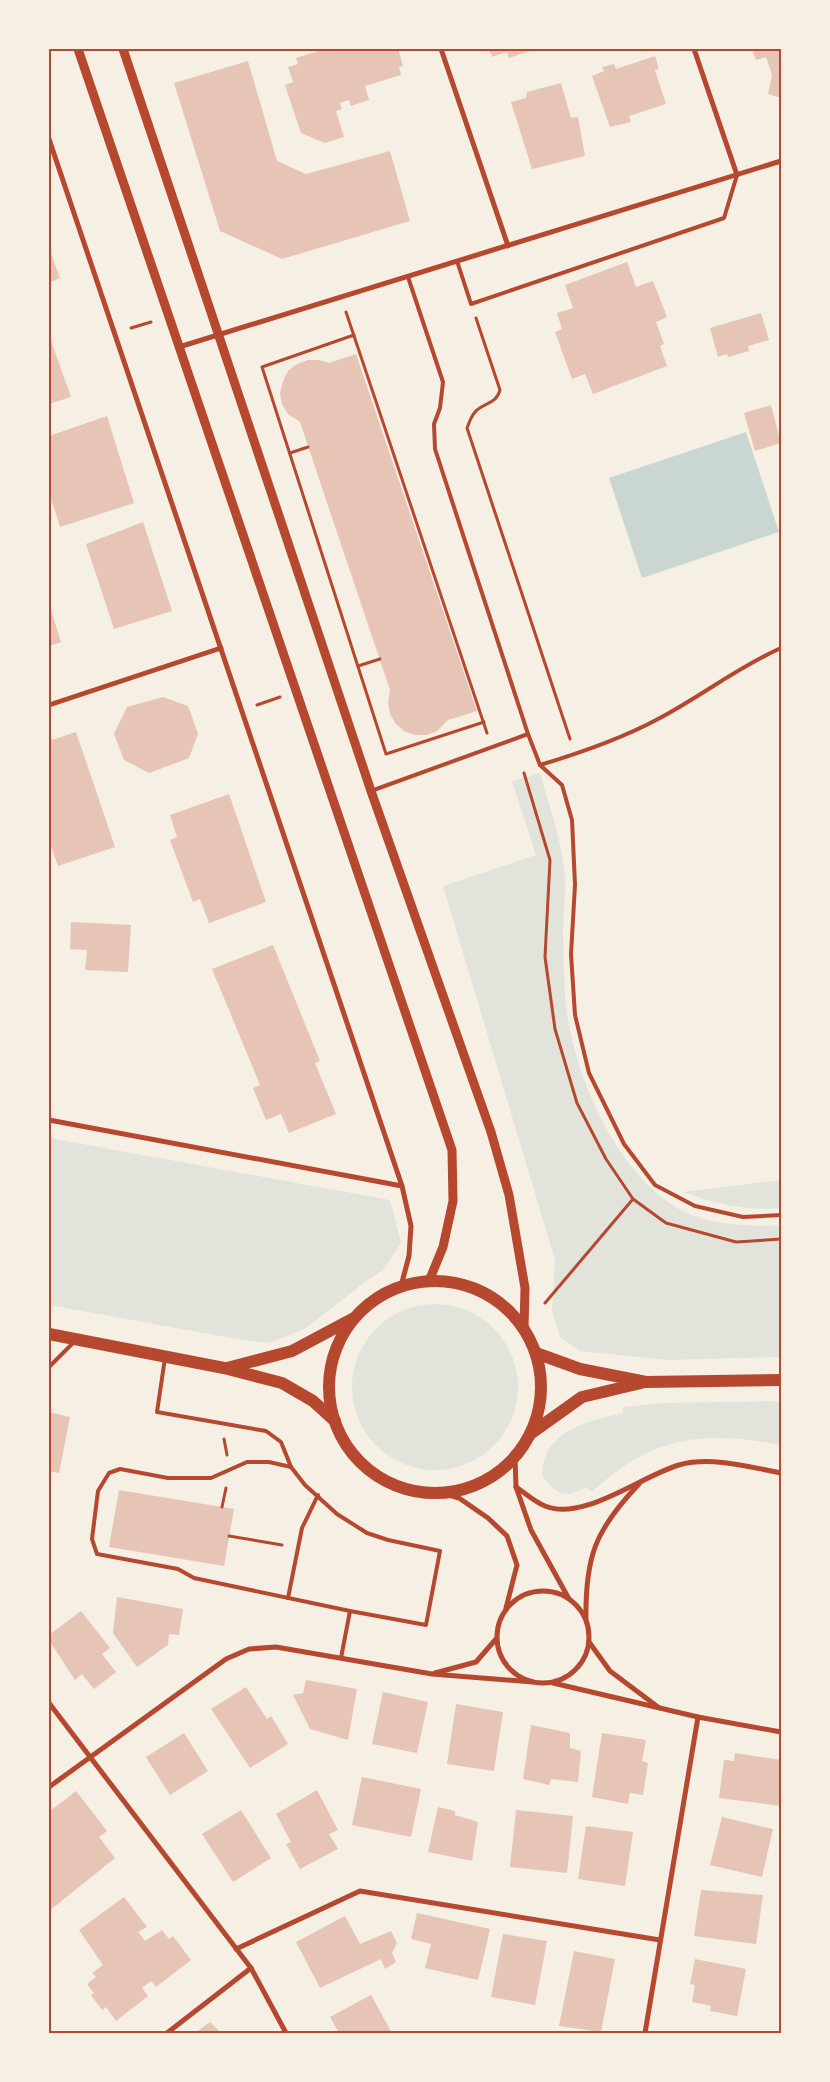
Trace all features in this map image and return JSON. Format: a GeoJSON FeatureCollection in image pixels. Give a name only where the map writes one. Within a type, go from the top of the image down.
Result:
{"type":"FeatureCollection","features":[{"type":"Feature","properties":{"kind":"main road"},"geometry":{"type":"LineString","coordinates":[[429,1281],[457,1282],[482,1291],[506,1307],[524,1328],[536,1353],[542,1380],[539,1408],[530,1434],[515,1457],[494,1476],[470,1488],[442,1493],[414,1492],[388,1482],[365,1467],[347,1446],[335,1421],[330,1394],[332,1366],[340,1340],[356,1317],[376,1298],[401,1286],[429,1281]]}},
{"type":"Feature","properties":{"kind":"main road"},"geometry":{"type":"LineString","coordinates":[[224,1368],[292,1351],[356,1317]]}},
{"type":"Feature","properties":{"kind":"main road"},"geometry":{"type":"LineString","coordinates":[[49,1334],[224,1368],[282,1383],[313,1401],[335,1421]]}},
{"type":"Feature","properties":{"kind":"main road"},"geometry":{"type":"LineString","coordinates":[[536,1353],[580,1369],[646,1382],[781,1380]]}},
{"type":"Feature","properties":{"kind":"main road"},"geometry":{"type":"LineString","coordinates":[[530,1434],[582,1397],[646,1382]]}},
{"type":"Feature","properties":{"kind":"street"},"geometry":{"type":"LineString","coordinates":[[78,49],[452,1150],[453,1201],[443,1247],[429,1281]]}},
{"type":"Feature","properties":{"kind":"street"},"geometry":{"type":"LineString","coordinates":[[123,49],[371,791],[491,1132],[508,1195],[525,1288],[524,1328]]}},
{"type":"Feature","properties":{"kind":"street"},"geometry":{"type":"LineString","coordinates":[[441,49],[508,246]]}},
{"type":"Feature","properties":{"kind":"street"},"geometry":{"type":"LineString","coordinates":[[694,49],[737,174]]}},
{"type":"Feature","properties":{"kind":"street"},"geometry":{"type":"LineString","coordinates":[[49,139],[402,1186],[412,1226],[409,1256],[401,1286]]}},
{"type":"Feature","properties":{"kind":"street"},"geometry":{"type":"LineString","coordinates":[[180,347],[781,161]]}},
{"type":"Feature","properties":{"kind":"street"},"geometry":{"type":"LineString","coordinates":[[49,705],[221,648]]}},
{"type":"Feature","properties":{"kind":"street"},"geometry":{"type":"LineString","coordinates":[[49,1120],[402,1186]]}},
{"type":"Feature","properties":{"kind":"street"},"geometry":{"type":"LineString","coordinates":[[515,1457],[516,1487],[531,1530],[569,1599]]}},
{"type":"Feature","properties":{"kind":"street"},"geometry":{"type":"LineString","coordinates":[[516,1487],[544,1506],[566,1511],[587,1506],[679,1465],[701,1462],[781,1473]]}},
{"type":"Feature","properties":{"kind":"street"},"geometry":{"type":"LineString","coordinates":[[553,1682],[566,1677],[577,1668],[585,1656],[589,1642],[586,1620],[585,1583],[597,1538],[610,1517],[641,1482]]}},
{"type":"Feature","properties":{"kind":"street"},"geometry":{"type":"LineString","coordinates":[[442,1493],[459,1498],[488,1518],[507,1536],[517,1565],[506,1608],[497,1628],[496,1639],[499,1654],[507,1667],[518,1677],[532,1682]]}},
{"type":"Feature","properties":{"kind":"street"},"geometry":{"type":"LineString","coordinates":[[506,1608],[516,1598],[536,1592],[557,1593],[569,1599],[579,1608],[586,1620]]}},
{"type":"Feature","properties":{"kind":"street"},"geometry":{"type":"LineString","coordinates":[[432,1674],[476,1662],[496,1639]]}},
{"type":"Feature","properties":{"kind":"street"},"geometry":{"type":"LineString","coordinates":[[589,1642],[610,1671],[660,1709]]}},
{"type":"Feature","properties":{"kind":"street"},"geometry":{"type":"LineString","coordinates":[[49,1786],[226,1659],[249,1649],[276,1647],[432,1674],[553,1682],[660,1709],[781,1732]]}},
{"type":"Feature","properties":{"kind":"street"},"geometry":{"type":"LineString","coordinates":[[49,1703],[251,1968],[286,2033]]}},
{"type":"Feature","properties":{"kind":"street"},"geometry":{"type":"LineString","coordinates":[[645,2033],[698,1717]]}},
{"type":"Feature","properties":{"kind":"street"},"geometry":{"type":"LineString","coordinates":[[236,1949],[360,1891],[660,1940]]}},
{"type":"Feature","properties":{"kind":"street"},"geometry":{"type":"LineString","coordinates":[[167,2033],[251,1968]]}},
{"type":"Feature","properties":{"kind":"lane"},"geometry":{"type":"LineString","coordinates":[[456,261],[471,304],[724,218],[737,174]]}},
{"type":"Feature","properties":{"kind":"lane"},"geometry":{"type":"LineString","coordinates":[[408,276],[443,382],[440,408],[434,424],[435,449],[528,734],[540,765],[562,784],[572,820],[575,885],[571,954],[575,1015],[589,1074],[624,1144],[654,1185],[695,1206],[743,1217],[781,1215]]}},
{"type":"Feature","properties":{"kind":"lane"},"geometry":{"type":"LineString","coordinates":[[540,765],[576,755],[658,719],[754,660],[781,648]]}},
{"type":"Feature","properties":{"kind":"lane"},"geometry":{"type":"LineString","coordinates":[[371,791],[528,734]]}},
{"type":"Feature","properties":{"kind":"lane"},"geometry":{"type":"LineString","coordinates":[[49,1367],[77,1339]]}},
{"type":"Feature","properties":{"kind":"lane"},"geometry":{"type":"LineString","coordinates":[[165,1357],[157,1412],[266,1431],[281,1442],[291,1467],[337,1514],[366,1533],[388,1540],[440,1551],[426,1625],[194,1578],[178,1569],[97,1554],[92,1539],[98,1491],[109,1473],[120,1469],[168,1478],[211,1478],[246,1462],[269,1462],[291,1467]]}},
{"type":"Feature","properties":{"kind":"lane"},"geometry":{"type":"LineString","coordinates":[[288,1598],[302,1528],[318,1495]]}},
{"type":"Feature","properties":{"kind":"lane"},"geometry":{"type":"LineString","coordinates":[[341,1658],[350,1611]]}},
{"type":"Feature","properties":{"kind":"path"},"geometry":{"type":"LineString","coordinates":[[341,297],[381,422],[492,747]]}},
{"type":"Feature","properties":{"kind":"path"},"geometry":{"type":"LineString","coordinates":[[471,304],[500,390],[498,397],[489,405],[478,409],[471,416],[467,428],[576,755]]}},
{"type":"Feature","properties":{"kind":"path"},"geometry":{"type":"LineString","coordinates":[[354,335],[262,367],[386,754],[484,722]]}},
{"type":"Feature","properties":{"kind":"path"},"geometry":{"type":"LineString","coordinates":[[289,453],[308,447]]}},
{"type":"Feature","properties":{"kind":"path"},"geometry":{"type":"LineString","coordinates":[[358,666],[380,659]]}},
{"type":"Feature","properties":{"kind":"path"},"geometry":{"type":"LineString","coordinates":[[524,1328],[633,1199]]}},
{"type":"Feature","properties":{"kind":"path"},"geometry":{"type":"LineString","coordinates":[[229,1536],[298,1548]]}},
{"type":"Feature","properties":{"kind":"shaded area"},"geometry":{"type":"Polygon","coordinates":[[[746,432],[779,532],[642,578],[609,478],[746,432]]]}},
{"type":"Feature","properties":{"kind":"shaded area"},"geometry":{"type":"Polygon","coordinates":[[[540,773],[561,849],[565,882],[563,954],[565,997],[575,1053],[585,1082],[597,1110],[628,1162],[647,1184],[668,1202],[694,1216],[722,1223],[781,1225],[781,1357],[667,1360],[580,1351],[560,1337],[552,1311],[555,1260],[443,886],[536,855],[512,781],[540,773]]]}},
{"type":"Feature","properties":{"kind":"shaded area"},"geometry":{"type":"Polygon","coordinates":[[[49,1138],[390,1200],[401,1243],[384,1269],[305,1329],[269,1343],[237,1339],[49,1305],[49,1138]]]}},
{"type":"Feature","properties":{"kind":"shaded area"},"geometry":{"type":"Polygon","coordinates":[[[781,1180],[781,1208],[768,1209],[731,1206],[683,1192],[781,1180]]]}},
{"type":"Feature","properties":{"kind":"shaded area"},"geometry":{"type":"Polygon","coordinates":[[[435,1304],[459,1308],[474,1314],[499,1335],[508,1348],[514,1363],[518,1387],[514,1411],[508,1426],[487,1451],[474,1460],[459,1466],[435,1470],[411,1466],[396,1460],[371,1439],[362,1426],[356,1411],[352,1387],[356,1363],[362,1348],[383,1323],[396,1314],[411,1308],[435,1304]]]}},
{"type":"Feature","properties":{"kind":"shaded area"},"geometry":{"type":"Polygon","coordinates":[[[781,1401],[781,1445],[727,1438],[679,1442],[635,1459],[614,1473],[592,1492],[586,1487],[572,1493],[561,1493],[552,1487],[542,1475],[544,1460],[550,1448],[559,1438],[569,1430],[595,1420],[623,1413],[623,1407],[664,1403],[781,1401]]]}},
{"type":"Feature","properties":{"kind":"building"},"geometry":{"type":"Polygon","coordinates":[[[325,49],[398,49],[403,66],[399,67],[401,75],[365,86],[369,100],[351,106],[349,100],[340,103],[342,109],[336,111],[344,137],[325,143],[301,133],[285,85],[293,82],[288,67],[298,64],[296,58],[325,49]]]}},
{"type":"Feature","properties":{"kind":"building"},"geometry":{"type":"Polygon","coordinates":[[[489,49],[536,49],[509,58],[507,52],[492,57],[489,49]]]}},
{"type":"Feature","properties":{"kind":"building"},"geometry":{"type":"Polygon","coordinates":[[[752,49],[781,49],[781,98],[768,94],[772,75],[766,57],[756,60],[752,49]]]}},
{"type":"Feature","properties":{"kind":"building"},"geometry":{"type":"Polygon","coordinates":[[[655,56],[659,69],[655,70],[666,104],[629,116],[631,122],[610,127],[592,76],[604,71],[602,67],[614,64],[616,69],[655,56]]]}},
{"type":"Feature","properties":{"kind":"building"},"geometry":{"type":"Polygon","coordinates":[[[248,61],[277,161],[306,174],[390,151],[410,221],[282,259],[220,231],[174,83],[248,61]]]}},
{"type":"Feature","properties":{"kind":"building"},"geometry":{"type":"Polygon","coordinates":[[[561,83],[571,118],[578,117],[585,156],[532,169],[511,102],[526,98],[527,92],[561,83]]]}},
{"type":"Feature","properties":{"kind":"building"},"geometry":{"type":"Polygon","coordinates":[[[49,248],[60,278],[49,283],[49,248]]]}},
{"type":"Feature","properties":{"kind":"building"},"geometry":{"type":"Polygon","coordinates":[[[627,262],[636,287],[653,281],[667,317],[656,322],[664,344],[660,346],[667,366],[593,394],[585,374],[572,379],[555,332],[562,329],[557,313],[573,308],[565,285],[627,262]]]}},
{"type":"Feature","properties":{"kind":"building"},"geometry":{"type":"Polygon","coordinates":[[[761,313],[769,340],[748,346],[749,351],[728,357],[727,354],[718,357],[710,328],[761,313]]]}},
{"type":"Feature","properties":{"kind":"building"},"geometry":{"type":"Polygon","coordinates":[[[49,335],[71,397],[49,404],[49,335]]]}},
{"type":"Feature","properties":{"kind":"building"},"geometry":{"type":"Polygon","coordinates":[[[356,354],[477,711],[448,720],[437,731],[427,735],[415,735],[404,731],[396,724],[390,714],[388,703],[390,690],[300,422],[288,414],[282,404],[280,393],[283,381],[288,371],[297,364],[308,360],[319,360],[329,363],[356,354]]]}},
{"type":"Feature","properties":{"kind":"building"},"geometry":{"type":"Polygon","coordinates":[[[771,405],[781,443],[755,451],[744,413],[771,405]]]}},
{"type":"Feature","properties":{"kind":"building"},"geometry":{"type":"Polygon","coordinates":[[[107,416],[134,503],[60,527],[49,492],[49,436],[107,416]]]}},
{"type":"Feature","properties":{"kind":"building"},"geometry":{"type":"Polygon","coordinates":[[[143,522],[172,611],[114,629],[86,544],[143,522]]]}},
{"type":"Feature","properties":{"kind":"building"},"geometry":{"type":"Polygon","coordinates":[[[49,604],[61,642],[49,646],[49,604]]]}},
{"type":"Feature","properties":{"kind":"building"},"geometry":{"type":"Polygon","coordinates":[[[163,697],[188,706],[198,734],[189,758],[149,773],[124,760],[114,734],[127,707],[163,697]]]}},
{"type":"Feature","properties":{"kind":"building"},"geometry":{"type":"Polygon","coordinates":[[[76,732],[115,847],[58,866],[49,840],[49,741],[76,732]]]}},
{"type":"Feature","properties":{"kind":"building"},"geometry":{"type":"Polygon","coordinates":[[[229,794],[266,902],[209,923],[200,899],[193,902],[170,840],[177,837],[170,815],[229,794]]]}},
{"type":"Feature","properties":{"kind":"building"},"geometry":{"type":"Polygon","coordinates":[[[71,922],[131,925],[128,972],[85,970],[87,950],[70,949],[71,922]]]}},
{"type":"Feature","properties":{"kind":"building"},"geometry":{"type":"Polygon","coordinates":[[[273,945],[320,1061],[315,1063],[336,1114],[289,1133],[281,1114],[266,1120],[253,1088],[260,1085],[212,969],[273,945]]]}},
{"type":"Feature","properties":{"kind":"building"},"geometry":{"type":"Polygon","coordinates":[[[49,1412],[70,1417],[59,1473],[49,1471],[49,1412]]]}},
{"type":"Feature","properties":{"kind":"building"},"geometry":{"type":"Polygon","coordinates":[[[119,1490],[234,1509],[224,1566],[109,1547],[119,1490]]]}},
{"type":"Feature","properties":{"kind":"building"},"geometry":{"type":"Polygon","coordinates":[[[117,1597],[183,1609],[179,1635],[169,1634],[168,1645],[137,1667],[113,1633],[117,1597]]]}},
{"type":"Feature","properties":{"kind":"building"},"geometry":{"type":"Polygon","coordinates":[[[81,1611],[110,1648],[102,1654],[116,1672],[94,1689],[82,1674],[75,1680],[49,1640],[49,1635],[81,1611]]]}},
{"type":"Feature","properties":{"kind":"building"},"geometry":{"type":"Polygon","coordinates":[[[306,1680],[357,1689],[348,1740],[310,1729],[293,1695],[303,1693],[306,1680]]]}},
{"type":"Feature","properties":{"kind":"building"},"geometry":{"type":"Polygon","coordinates":[[[246,1687],[267,1719],[271,1716],[288,1744],[250,1768],[211,1709],[246,1687]]]}},
{"type":"Feature","properties":{"kind":"building"},"geometry":{"type":"Polygon","coordinates":[[[383,1692],[428,1702],[417,1753],[372,1744],[383,1692]]]}},
{"type":"Feature","properties":{"kind":"building"},"geometry":{"type":"Polygon","coordinates":[[[456,1704],[503,1712],[494,1771],[447,1764],[456,1704]]]}},
{"type":"Feature","properties":{"kind":"building"},"geometry":{"type":"Polygon","coordinates":[[[531,1725],[570,1733],[570,1748],[581,1751],[578,1782],[551,1779],[549,1785],[523,1779],[531,1725]]]}},
{"type":"Feature","properties":{"kind":"building"},"geometry":{"type":"Polygon","coordinates":[[[184,1733],[208,1771],[170,1795],[146,1757],[184,1733]]]}},
{"type":"Feature","properties":{"kind":"building"},"geometry":{"type":"Polygon","coordinates":[[[602,1733],[646,1740],[642,1761],[648,1763],[643,1795],[630,1793],[628,1804],[592,1797],[602,1733]]]}},
{"type":"Feature","properties":{"kind":"building"},"geometry":{"type":"Polygon","coordinates":[[[735,1753],[781,1760],[781,1806],[719,1798],[724,1760],[734,1761],[735,1753]]]}},
{"type":"Feature","properties":{"kind":"building"},"geometry":{"type":"Polygon","coordinates":[[[362,1777],[421,1789],[411,1837],[352,1825],[362,1777]]]}},
{"type":"Feature","properties":{"kind":"building"},"geometry":{"type":"Polygon","coordinates":[[[317,1790],[338,1830],[329,1834],[338,1849],[300,1869],[286,1844],[291,1842],[276,1814],[317,1790]]]}},
{"type":"Feature","properties":{"kind":"building"},"geometry":{"type":"Polygon","coordinates":[[[76,1791],[107,1831],[99,1837],[115,1858],[49,1911],[49,1812],[76,1791]]]}},
{"type":"Feature","properties":{"kind":"building"},"geometry":{"type":"Polygon","coordinates":[[[438,1807],[455,1811],[455,1815],[478,1822],[472,1861],[428,1852],[438,1807]]]}},
{"type":"Feature","properties":{"kind":"building"},"geometry":{"type":"Polygon","coordinates":[[[241,1810],[271,1858],[233,1882],[202,1834],[241,1810]]]}},
{"type":"Feature","properties":{"kind":"building"},"geometry":{"type":"Polygon","coordinates":[[[516,1810],[573,1816],[567,1873],[510,1867],[516,1810]]]}},
{"type":"Feature","properties":{"kind":"building"},"geometry":{"type":"Polygon","coordinates":[[[722,1817],[773,1829],[762,1877],[710,1865],[722,1817]]]}},
{"type":"Feature","properties":{"kind":"building"},"geometry":{"type":"Polygon","coordinates":[[[586,1826],[633,1832],[625,1886],[578,1879],[586,1826]]]}},
{"type":"Feature","properties":{"kind":"building"},"geometry":{"type":"Polygon","coordinates":[[[701,1890],[763,1895],[756,1944],[694,1936],[701,1890]]]}},
{"type":"Feature","properties":{"kind":"building"},"geometry":{"type":"Polygon","coordinates":[[[124,1897],[147,1927],[138,1932],[145,1941],[162,1930],[169,1939],[173,1936],[191,1960],[156,1987],[151,1981],[142,1988],[148,1996],[116,2021],[106,2007],[102,2010],[91,1995],[94,1993],[87,1984],[96,1977],[92,1973],[103,1965],[79,1930],[124,1897]]]}},
{"type":"Feature","properties":{"kind":"building"},"geometry":{"type":"Polygon","coordinates":[[[417,1913],[490,1929],[478,1980],[425,1968],[431,1944],[411,1939],[417,1913]]]}},
{"type":"Feature","properties":{"kind":"building"},"geometry":{"type":"Polygon","coordinates":[[[345,1916],[360,1944],[391,1931],[397,1943],[392,1953],[396,1962],[385,1969],[381,1959],[320,1988],[296,1942],[345,1916]]]}},
{"type":"Feature","properties":{"kind":"building"},"geometry":{"type":"Polygon","coordinates":[[[503,1934],[547,1941],[535,2005],[491,1997],[503,1934]]]}},
{"type":"Feature","properties":{"kind":"building"},"geometry":{"type":"Polygon","coordinates":[[[574,1951],[615,1959],[601,2032],[559,2026],[574,1951]]]}},
{"type":"Feature","properties":{"kind":"building"},"geometry":{"type":"Polygon","coordinates":[[[695,1959],[746,1969],[737,2016],[710,2011],[711,2006],[692,2002],[695,1985],[690,1984],[695,1959]]]}},
{"type":"Feature","properties":{"kind":"building"},"geometry":{"type":"Polygon","coordinates":[[[371,1995],[392,2033],[339,2033],[330,2017],[371,1995]]]}},
{"type":"Feature","properties":{"kind":"building"},"geometry":{"type":"Polygon","coordinates":[[[210,2022],[221,2033],[195,2033],[210,2022]]]}}]}
